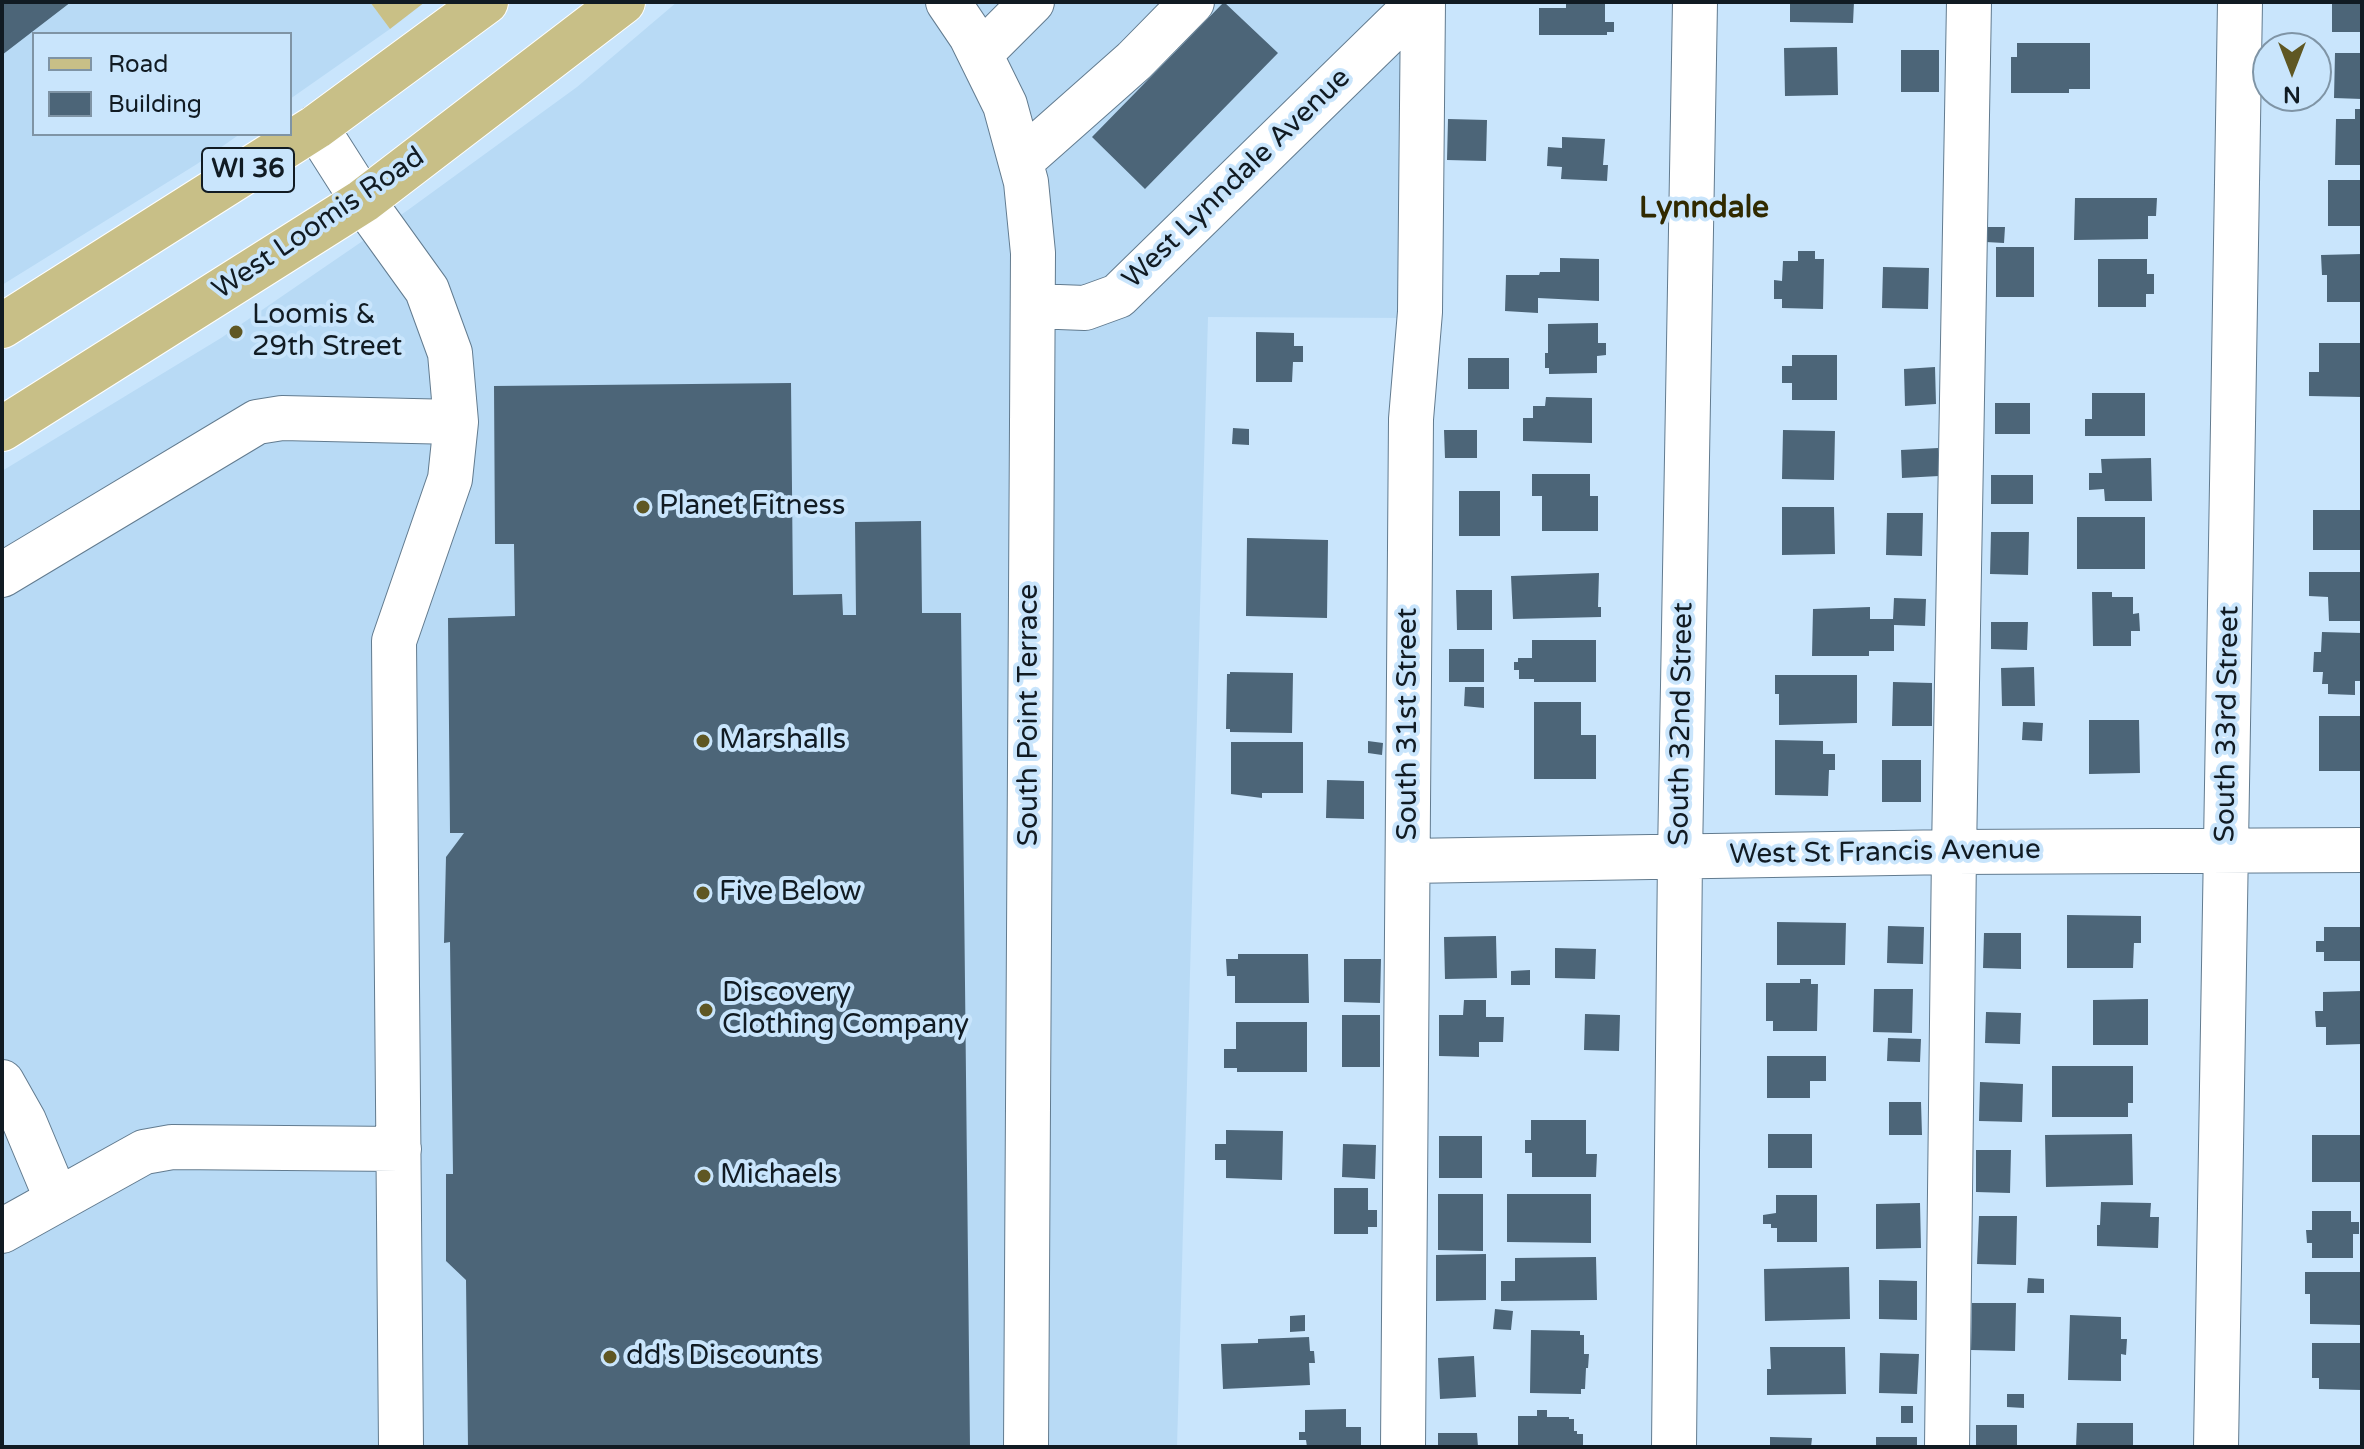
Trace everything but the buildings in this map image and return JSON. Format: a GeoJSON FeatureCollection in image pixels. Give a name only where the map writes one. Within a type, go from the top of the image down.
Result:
{"type":"FeatureCollection","features":[{"type":"Feature","properties":{"kind":"main road","name":"WI 36"},"geometry":{"type":"LineString","coordinates":[[3,324],[316,127],[486,2]]}},
{"type":"Feature","properties":{"kind":"main road","name":"West Loomis Road"},"geometry":{"type":"LineString","coordinates":[[2,429],[363,201],[623,2]]}},
{"type":"Feature","properties":{"kind":"main road"},"geometry":{"type":"LineString","coordinates":[[2,387],[54,398]]}},
{"type":"Feature","properties":{"kind":"street","name":"South Point Terrace"},"geometry":{"type":"LineString","coordinates":[[948,2],[971,36],[1005,105],[1026,182],[1033,253],[1026,1447]]}},
{"type":"Feature","properties":{"kind":"street"},"geometry":{"type":"LineString","coordinates":[[980,54],[1032,2]]}},
{"type":"Feature","properties":{"kind":"street"},"geometry":{"type":"LineString","coordinates":[[1021,161],[1134,61],[1192,2]]}},
{"type":"Feature","properties":{"kind":"street","name":"West Lynndale Avenue"},"geometry":{"type":"LineString","coordinates":[[1033,306],[1085,308],[1118,296],[1421,2]]}},
{"type":"Feature","properties":{"kind":"street","name":"South 31st Street"},"geometry":{"type":"LineString","coordinates":[[1403,1447],[1411,419],[1420,312],[1421,2]]}},
{"type":"Feature","properties":{"kind":"street","name":"South 32nd Street"},"geometry":{"type":"LineString","coordinates":[[1674,1447],[1680,856],[1695,2]]}},
{"type":"Feature","properties":{"kind":"street"},"geometry":{"type":"LineString","coordinates":[[1947,1447],[1969,2]]}},
{"type":"Feature","properties":{"kind":"street","name":"South 33rd Street"},"geometry":{"type":"LineString","coordinates":[[2216,1447],[2240,2]]}},
{"type":"Feature","properties":{"kind":"street"},"geometry":{"type":"LineString","coordinates":[[316,127],[363,201],[427,290],[450,353],[456,422],[450,479],[394,641],[401,1447]]}},
{"type":"Feature","properties":{"kind":"street"},"geometry":{"type":"LineString","coordinates":[[2,575],[257,422],[282,418],[456,422]]}},
{"type":"Feature","properties":{"kind":"street","name":"West St Francis Avenue"},"geometry":{"type":"LineString","coordinates":[[1408,861],[1954,852],[2362,850]]}},
{"type":"Feature","properties":{"kind":"street"},"geometry":{"type":"LineString","coordinates":[[2,1082],[24,1121],[57,1200]]}},
{"type":"Feature","properties":{"kind":"street"},"geometry":{"type":"LineString","coordinates":[[2,1231],[144,1152],[172,1147],[399,1149]]}},
{"type":"Feature","properties":{"kind":"shaded area"},"geometry":{"type":"Polygon","coordinates":[[[2,2],[370,2],[390,29],[292,98],[292,32],[32,32],[32,136],[237,136],[2,285],[2,2]]]}},
{"type":"Feature","properties":{"kind":"shaded area"},"geometry":{"type":"Polygon","coordinates":[[[370,2],[425,2],[390,29],[370,2]]]}},
{"type":"Feature","properties":{"kind":"shaded area"},"geometry":{"type":"Polygon","coordinates":[[[677,2],[1409,2],[1406,318],[1208,317],[1177,1447],[2,1447],[2,471],[221,338],[408,210],[577,87],[677,2]]]}},
{"type":"Feature","properties":{"kind":"place","name":"Loomis & 29th Street"},"geometry":{"type":"Point","coordinates":[236,332]}},
{"type":"Feature","properties":{"kind":"place","name":"Planet Fitness"},"geometry":{"type":"Point","coordinates":[643,507]}},
{"type":"Feature","properties":{"kind":"place","name":"Marshalls"},"geometry":{"type":"Point","coordinates":[703,741]}},
{"type":"Feature","properties":{"kind":"place","name":"Five Below"},"geometry":{"type":"Point","coordinates":[703,893]}},
{"type":"Feature","properties":{"kind":"place","name":"Discovery Clothing Company"},"geometry":{"type":"Point","coordinates":[706,1010]}},
{"type":"Feature","properties":{"kind":"place","name":"Michaels"},"geometry":{"type":"Point","coordinates":[704,1176]}},
{"type":"Feature","properties":{"kind":"place","name":"dd's Discounts"},"geometry":{"type":"Point","coordinates":[610,1357]}},
{"type":"Feature","properties":{"kind":"district","name":"Lynndale"},"geometry":{"type":"Point","coordinates":[1704,209]}}]}
